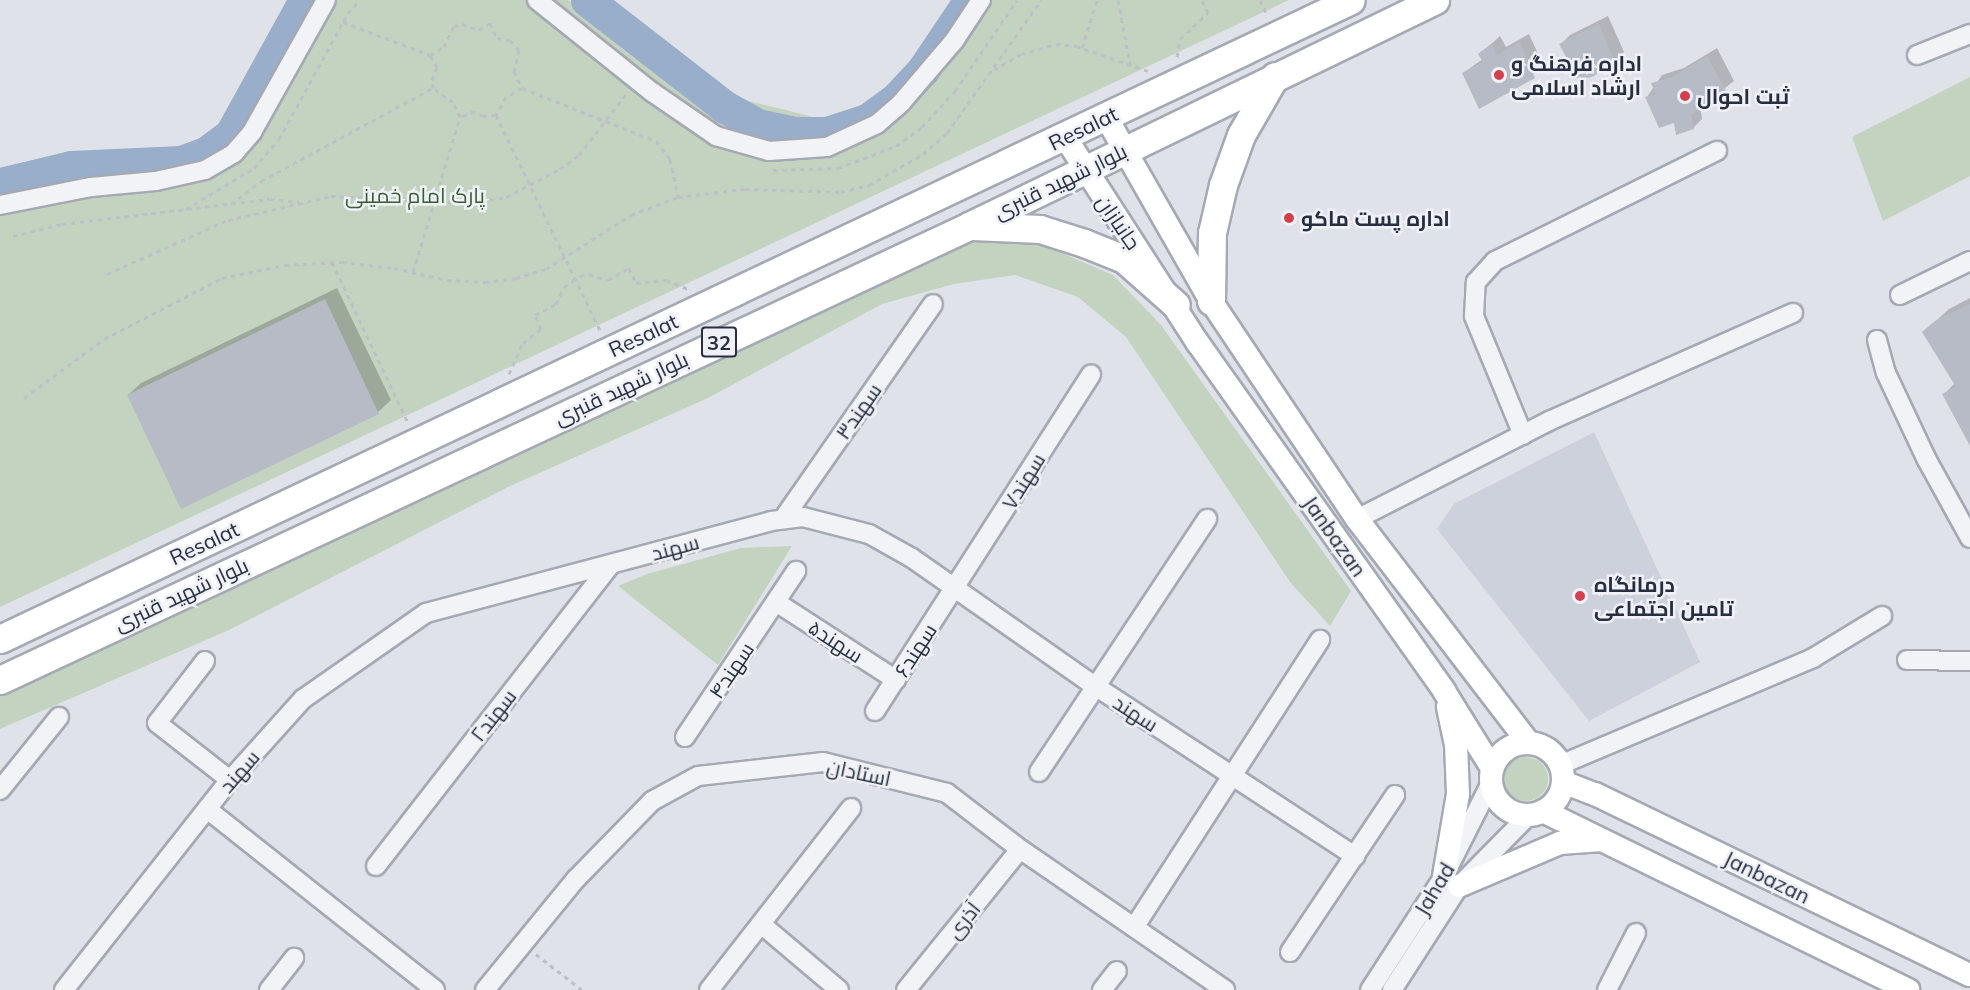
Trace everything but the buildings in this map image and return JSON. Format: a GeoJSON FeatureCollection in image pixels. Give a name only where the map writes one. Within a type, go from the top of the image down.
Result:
{"type":"FeatureCollection","features":[{"type":"Feature","properties":{"kind":"highway","name":"Resalat"},"geometry":{"type":"LineString","coordinates":[[0,639],[1351,0]]}},
{"type":"Feature","properties":{"kind":"highway","name":"بلوار شهید قنبری"},"geometry":{"type":"LineString","coordinates":[[0,680],[341,518],[969,226],[1436,0]]}},
{"type":"Feature","properties":{"kind":"highway"},"geometry":{"type":"LineString","coordinates":[[1211,301],[1212,233],[1223,185],[1242,135],[1275,76]]}},
{"type":"Feature","properties":{"kind":"highway"},"geometry":{"type":"LineString","coordinates":[[969,226],[1040,230],[1084,243],[1125,259],[1176,306]]}},
{"type":"Feature","properties":{"kind":"highway"},"geometry":{"type":"LineString","coordinates":[[325,485],[341,518]]}},
{"type":"Feature","properties":{"kind":"main road","name":"Janbazan"},"geometry":{"type":"LineString","coordinates":[[1106,117],[1211,301],[1357,519],[1529,743]]}},
{"type":"Feature","properties":{"kind":"main road","name":"جانبازان"},"geometry":{"type":"LineString","coordinates":[[1065,137],[1083,170],[1176,306]]}},
{"type":"Feature","properties":{"kind":"main road","name":"Janbazan"},"geometry":{"type":"LineString","coordinates":[[1176,306],[1198,343],[1444,691],[1491,775]]}},
{"type":"Feature","properties":{"kind":"main road"},"geometry":{"type":"LineString","coordinates":[[1198,343],[1212,324],[1228,328]]}},
{"type":"Feature","properties":{"kind":"main road"},"geometry":{"type":"LineString","coordinates":[[1444,691],[1456,745],[1458,795],[1451,881],[1560,843],[1600,840]]}},
{"type":"Feature","properties":{"kind":"main road"},"geometry":{"type":"LineString","coordinates":[[1529,743],[1553,754],[1562,773],[1557,799],[1536,813],[1503,807],[1491,775],[1510,747],[1529,743]]}},
{"type":"Feature","properties":{"kind":"main road","name":"Janbazan"},"geometry":{"type":"LineString","coordinates":[[1562,773],[1595,794],[1970,975]]}},
{"type":"Feature","properties":{"kind":"main road","name":"Janbazan"},"geometry":{"type":"LineString","coordinates":[[1536,813],[1600,840],[1908,990]]}},
{"type":"Feature","properties":{"kind":"street"},"geometry":{"type":"LineString","coordinates":[[0,205],[80,189],[156,181],[205,170],[234,153],[252,132],[326,0]]}},
{"type":"Feature","properties":{"kind":"street"},"geometry":{"type":"LineString","coordinates":[[537,0],[652,92],[716,136],[769,151],[827,147],[877,124],[901,103],[954,41],[981,0]]}},
{"type":"Feature","properties":{"kind":"street"},"geometry":{"type":"LineString","coordinates":[[1917,55],[1970,34]]}},
{"type":"Feature","properties":{"kind":"street"},"geometry":{"type":"LineString","coordinates":[[1523,435],[1474,316],[1476,282],[1495,261],[1717,151]]}},
{"type":"Feature","properties":{"kind":"street"},"geometry":{"type":"LineString","coordinates":[[1900,295],[1970,261]]}},
{"type":"Feature","properties":{"kind":"street","name":"سهند۳"},"geometry":{"type":"LineString","coordinates":[[783,519],[933,304]]}},
{"type":"Feature","properties":{"kind":"street"},"geometry":{"type":"LineString","coordinates":[[1357,519],[1523,435],[1793,313]]}},
{"type":"Feature","properties":{"kind":"street"},"geometry":{"type":"LineString","coordinates":[[1877,339],[1886,373],[1927,460],[1970,538]]}},
{"type":"Feature","properties":{"kind":"street","name":"سهند۷"},"geometry":{"type":"LineString","coordinates":[[955,589],[1091,375]]}},
{"type":"Feature","properties":{"kind":"street","name":"سهند"},"geometry":{"type":"LineString","coordinates":[[64,990],[230,780],[303,699],[426,613],[783,519],[802,517],[869,534],[912,558],[1095,686],[1355,856]]}},
{"type":"Feature","properties":{"kind":"street"},"geometry":{"type":"LineString","coordinates":[[1038,772],[1207,519]]}},
{"type":"Feature","properties":{"kind":"street","name":"سهند۲"},"geometry":{"type":"LineString","coordinates":[[376,866],[610,565]]}},
{"type":"Feature","properties":{"kind":"street","name":"سهند۴"},"geometry":{"type":"LineString","coordinates":[[685,737],[796,571]]}},
{"type":"Feature","properties":{"kind":"street","name":"سهند۶"},"geometry":{"type":"LineString","coordinates":[[875,711],[955,589]]}},
{"type":"Feature","properties":{"kind":"street","name":"سهند۵"},"geometry":{"type":"LineString","coordinates":[[776,602],[896,680]]}},
{"type":"Feature","properties":{"kind":"street"},"geometry":{"type":"LineString","coordinates":[[1562,773],[1813,658],[1882,616]]}},
{"type":"Feature","properties":{"kind":"street"},"geometry":{"type":"LineString","coordinates":[[1135,926],[1320,640]]}},
{"type":"Feature","properties":{"kind":"street"},"geometry":{"type":"LineString","coordinates":[[1907,660],[1970,661]]}},
{"type":"Feature","properties":{"kind":"street"},"geometry":{"type":"LineString","coordinates":[[205,661],[157,723],[230,780]]}},
{"type":"Feature","properties":{"kind":"street"},"geometry":{"type":"LineString","coordinates":[[0,790],[59,717]]}},
{"type":"Feature","properties":{"kind":"street","name":"استادان"},"geometry":{"type":"LineString","coordinates":[[485,990],[622,829],[652,801],[698,776],[823,762],[947,793],[1020,849],[1225,990]]}},
{"type":"Feature","properties":{"kind":"street","name":"Jahad"},"geometry":{"type":"LineString","coordinates":[[1392,990],[1451,881],[1491,775]]}},
{"type":"Feature","properties":{"kind":"street"},"geometry":{"type":"LineString","coordinates":[[1290,952],[1395,795]]}},
{"type":"Feature","properties":{"kind":"street"},"geometry":{"type":"LineString","coordinates":[[709,990],[851,808]]}},
{"type":"Feature","properties":{"kind":"street"},"geometry":{"type":"LineString","coordinates":[[207,809],[435,990]]}},
{"type":"Feature","properties":{"kind":"street","name":"Jahad"},"geometry":{"type":"LineString","coordinates":[[1370,990],[1451,881],[1536,813]]}},
{"type":"Feature","properties":{"kind":"street","name":"آذری"},"geometry":{"type":"LineString","coordinates":[[906,990],[1020,849]]}},
{"type":"Feature","properties":{"kind":"street"},"geometry":{"type":"LineString","coordinates":[[761,924],[839,990]]}},
{"type":"Feature","properties":{"kind":"street"},"geometry":{"type":"LineString","coordinates":[[1607,990],[1636,933]]}},
{"type":"Feature","properties":{"kind":"street"},"geometry":{"type":"LineString","coordinates":[[269,990],[294,958]]}},
{"type":"Feature","properties":{"kind":"street"},"geometry":{"type":"LineString","coordinates":[[1102,990],[1117,971]]}},
{"type":"Feature","properties":{"kind":"path"},"geometry":{"type":"LineString","coordinates":[[766,169],[788,172],[838,168],[896,146],[922,127],[955,91],[1017,0]]}},
{"type":"Feature","properties":{"kind":"path"},"geometry":{"type":"LineString","coordinates":[[24,398],[104,339],[222,278],[285,266],[332,262],[413,272],[447,280],[485,282],[516,278],[566,259],[631,215],[678,197],[745,189],[842,192],[869,185],[923,154],[947,133],[1041,0]]}},
{"type":"Feature","properties":{"kind":"path"},"geometry":{"type":"LineString","coordinates":[[1082,48],[1097,0]]}},
{"type":"Feature","properties":{"kind":"path"},"geometry":{"type":"LineString","coordinates":[[1118,0],[1130,64]]}},
{"type":"Feature","properties":{"kind":"path"},"geometry":{"type":"LineString","coordinates":[[1177,62],[1180,39],[1208,13],[1202,0]]}},
{"type":"Feature","properties":{"kind":"path"},"geometry":{"type":"LineString","coordinates":[[1260,0],[1269,19]]}},
{"type":"Feature","properties":{"kind":"path"},"geometry":{"type":"LineString","coordinates":[[343,22],[430,55],[437,68],[432,80],[433,88],[453,102],[460,117],[413,272]]}},
{"type":"Feature","properties":{"kind":"path"},"geometry":{"type":"LineString","coordinates":[[430,55],[444,47],[454,26],[462,24],[478,30],[490,23],[498,38],[510,40],[519,50],[514,71],[522,88],[656,141],[664,148],[670,159],[678,197]]}},
{"type":"Feature","properties":{"kind":"path"},"geometry":{"type":"LineString","coordinates":[[992,71],[1036,48],[1056,44],[1082,48],[1153,73]]}},
{"type":"Feature","properties":{"kind":"path"},"geometry":{"type":"LineString","coordinates":[[107,274],[228,220],[331,196],[472,203],[506,197],[560,169],[579,155],[608,121],[631,87]]}},
{"type":"Feature","properties":{"kind":"path"},"geometry":{"type":"LineString","coordinates":[[229,205],[261,182],[433,88]]}},
{"type":"Feature","properties":{"kind":"path"},"geometry":{"type":"LineString","coordinates":[[496,115],[506,97],[522,88]]}},
{"type":"Feature","properties":{"kind":"path"},"geometry":{"type":"LineString","coordinates":[[460,117],[475,111],[483,116],[496,115]]}},
{"type":"Feature","properties":{"kind":"path"},"geometry":{"type":"LineString","coordinates":[[496,115],[602,334]]}},
{"type":"Feature","properties":{"kind":"path"},"geometry":{"type":"LineString","coordinates":[[13,236],[72,223],[270,199],[301,202]]}},
{"type":"Feature","properties":{"kind":"path"},"geometry":{"type":"LineString","coordinates":[[332,262],[417,442]]}},
{"type":"Feature","properties":{"kind":"path"},"geometry":{"type":"LineString","coordinates":[[508,379],[516,353],[541,329],[535,315],[556,304],[564,287],[575,278],[589,274],[609,280],[629,268],[636,283],[666,279],[692,291]]}},
{"type":"Feature","properties":{"kind":"path"},"geometry":{"type":"LineString","coordinates":[[523,943],[582,990]]}},
{"type":"Feature","properties":{"kind":"shaded area","name":"درمانگاه تامین اجتماعی"},"geometry":{"type":"Polygon","coordinates":[[[1594,432],[1700,662],[1589,721],[1437,529],[1454,504],[1594,432]]]}},
{"type":"Feature","properties":{"kind":"green space","name":"پارک امام خمینی"},"geometry":{"type":"Polygon","coordinates":[[[313,0],[568,0],[644,57],[716,93],[854,127],[965,20],[977,0],[1289,0],[0,607],[0,188],[103,159],[207,156],[313,0]]]}},
{"type":"Feature","properties":{"kind":"green space"},"geometry":{"type":"Polygon","coordinates":[[[1970,77],[1970,176],[1883,221],[1852,137],[1970,77]]]}},
{"type":"Feature","properties":{"kind":"green space"},"geometry":{"type":"Polygon","coordinates":[[[984,240],[1043,245],[1113,275],[1161,325],[1351,591],[1330,626],[1290,582],[1126,337],[1078,297],[1015,275],[954,284],[882,304],[708,398],[506,488],[229,630],[0,729],[0,695],[954,245],[984,240]]]}},
{"type":"Feature","properties":{"kind":"green space"},"geometry":{"type":"Polygon","coordinates":[[[792,546],[718,665],[618,586],[647,574],[741,548],[792,546]]]}},
{"type":"Feature","properties":{"kind":"green space"},"geometry":{"type":"Polygon","coordinates":[[[1526,757],[1535,758],[1542,763],[1547,770],[1547,788],[1542,795],[1535,800],[1526,801],[1517,800],[1510,795],[1505,788],[1504,779],[1505,770],[1510,763],[1517,758],[1526,757]]]}},
{"type":"Feature","properties":{"kind":"waterway"},"geometry":{"type":"LineString","coordinates":[[0,184],[71,167],[181,162],[206,153],[231,134],[305,0]]}},
{"type":"Feature","properties":{"kind":"waterway"},"geometry":{"type":"LineString","coordinates":[[587,0],[725,107],[757,125],[794,133],[827,133],[867,120],[896,99],[923,70],[970,0]]}},
{"type":"Feature","properties":{"kind":"place","name":"اداره فرهنگ و ارشاد اسلامی"},"geometry":{"type":"Point","coordinates":[1499,75]}},
{"type":"Feature","properties":{"kind":"place","name":"ثبت احوال"},"geometry":{"type":"Point","coordinates":[1685,96]}},
{"type":"Feature","properties":{"kind":"place","name":"اداره پست ماکو"},"geometry":{"type":"Point","coordinates":[1289,218]}},
{"type":"Feature","properties":{"kind":"place","name":"درمانگاه تامین اجتماعی"},"geometry":{"type":"Point","coordinates":[1580,596]}}]}
